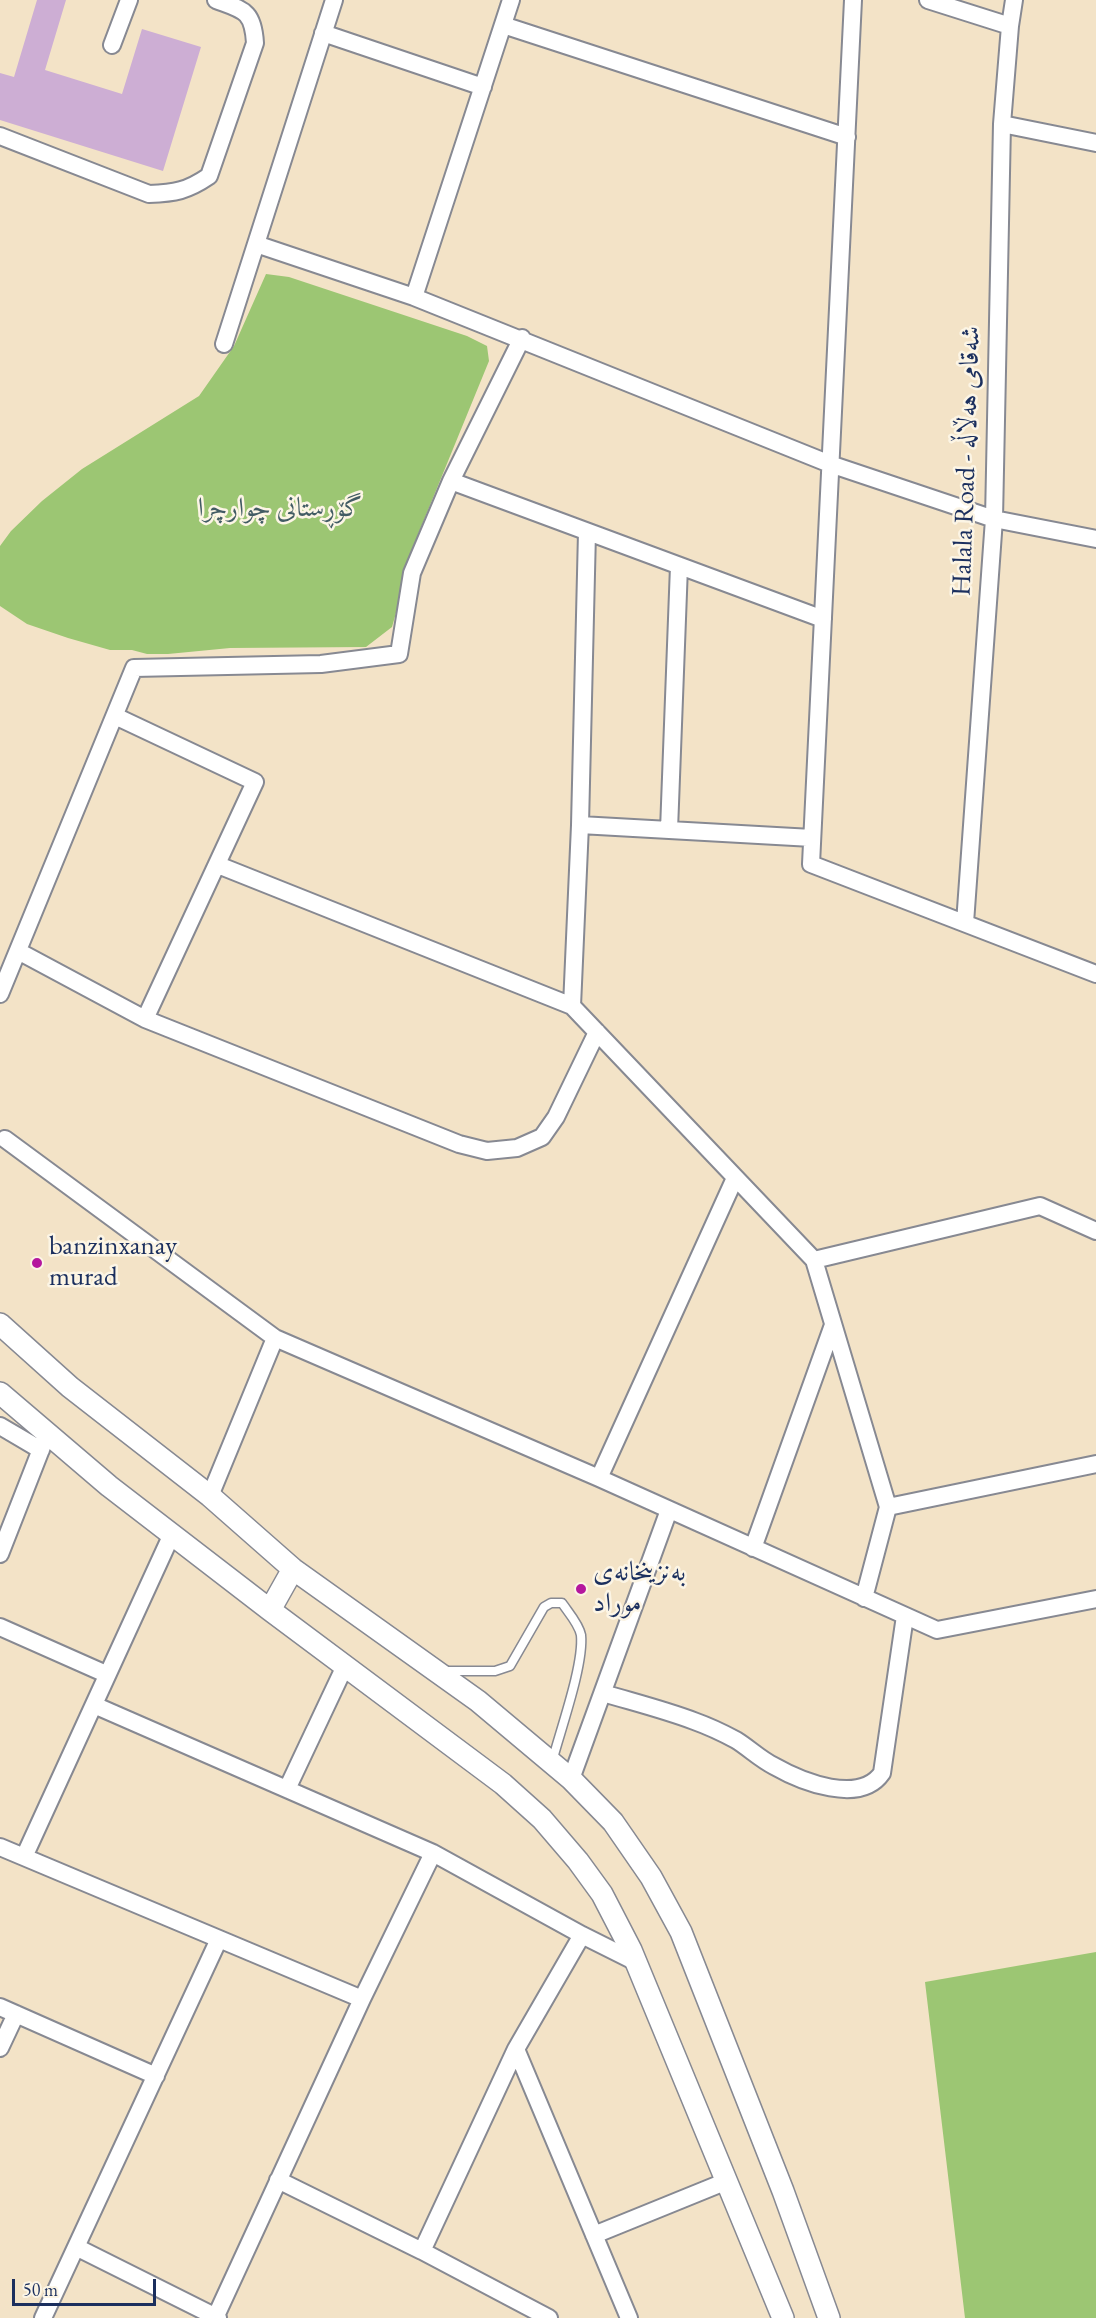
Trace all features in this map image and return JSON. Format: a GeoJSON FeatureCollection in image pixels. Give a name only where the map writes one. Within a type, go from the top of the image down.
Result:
{"type":"FeatureCollection","features":[{"type":"Feature","properties":{"kind":"street"},"geometry":{"type":"LineString","coordinates":[[112,45],[129,0]]}},
{"type":"Feature","properties":{"kind":"street"},"geometry":{"type":"LineString","coordinates":[[0,136],[149,194],[190,189],[209,176],[255,43],[251,21],[244,11],[216,0]]}},
{"type":"Feature","properties":{"kind":"street"},"geometry":{"type":"LineString","coordinates":[[224,344],[334,0]]}},
{"type":"Feature","properties":{"kind":"street"},"geometry":{"type":"LineString","coordinates":[[414,297],[511,0]]}},
{"type":"Feature","properties":{"kind":"street"},"geometry":{"type":"LineString","coordinates":[[853,0],[811,864],[1096,974]]}},
{"type":"Feature","properties":{"kind":"street"},"geometry":{"type":"LineString","coordinates":[[928,0],[1010,26]]}},
{"type":"Feature","properties":{"kind":"street","name":"Halala Road - شەقامی هەڵاڵە"},"geometry":{"type":"LineString","coordinates":[[965,923],[994,519],[1002,124],[1014,0]]}},
{"type":"Feature","properties":{"kind":"street"},"geometry":{"type":"LineString","coordinates":[[503,25],[847,136]]}},
{"type":"Feature","properties":{"kind":"street"},"geometry":{"type":"LineString","coordinates":[[323,33],[483,87]]}},
{"type":"Feature","properties":{"kind":"street"},"geometry":{"type":"LineString","coordinates":[[1002,124],[1096,143]]}},
{"type":"Feature","properties":{"kind":"street"},"geometry":{"type":"LineString","coordinates":[[256,244],[414,297],[522,338],[831,464],[994,519],[1096,539]]}},
{"type":"Feature","properties":{"kind":"street"},"geometry":{"type":"LineString","coordinates":[[0,994],[135,668],[321,664],[399,654],[412,573],[451,481],[522,338]]}},
{"type":"Feature","properties":{"kind":"street"},"geometry":{"type":"LineString","coordinates":[[451,481],[823,619]]}},
{"type":"Feature","properties":{"kind":"street"},"geometry":{"type":"LineString","coordinates":[[572,1006],[587,532]]}},
{"type":"Feature","properties":{"kind":"street"},"geometry":{"type":"LineString","coordinates":[[669,830],[679,566]]}},
{"type":"Feature","properties":{"kind":"street"},"geometry":{"type":"LineString","coordinates":[[115,716],[255,782],[145,1019]]}},
{"type":"Feature","properties":{"kind":"street"},"geometry":{"type":"LineString","coordinates":[[579,825],[812,838]]}},
{"type":"Feature","properties":{"kind":"street"},"geometry":{"type":"LineString","coordinates":[[218,865],[572,1006],[814,1260],[888,1507],[864,1598]]}},
{"type":"Feature","properties":{"kind":"street"},"geometry":{"type":"LineString","coordinates":[[18,951],[145,1019],[459,1144],[487,1151],[517,1148],[542,1137],[556,1118],[597,1032]]}},
{"type":"Feature","properties":{"kind":"street"},"geometry":{"type":"LineString","coordinates":[[5,1139],[274,1338],[599,1478],[937,1630],[1096,1599]]}},
{"type":"Feature","properties":{"kind":"street"},"geometry":{"type":"LineString","coordinates":[[599,1478],[735,1178]]}},
{"type":"Feature","properties":{"kind":"street"},"geometry":{"type":"LineString","coordinates":[[814,1260],[1040,1206],[1096,1231]]}},
{"type":"Feature","properties":{"kind":"street"},"geometry":{"type":"LineString","coordinates":[[0,1324],[70,1387],[210,1496],[293,1569],[478,1701],[572,1779],[612,1822],[651,1877],[681,1932],[783,2191],[830,2318]]}},
{"type":"Feature","properties":{"kind":"street"},"geometry":{"type":"LineString","coordinates":[[753,1548],[833,1325]]}},
{"type":"Feature","properties":{"kind":"street"},"geometry":{"type":"LineString","coordinates":[[210,1496],[274,1338]]}},
{"type":"Feature","properties":{"kind":"street"},"geometry":{"type":"LineString","coordinates":[[0,1393],[44,1442],[172,1534],[503,1784],[542,1819],[578,1861],[602,1894],[636,1962],[783,2318]]}},
{"type":"Feature","properties":{"kind":"street"},"geometry":{"type":"LineString","coordinates":[[0,1426],[44,1442]]}},
{"type":"Feature","properties":{"kind":"street"},"geometry":{"type":"LineString","coordinates":[[0,1554],[44,1442]]}},
{"type":"Feature","properties":{"kind":"street"},"geometry":{"type":"LineString","coordinates":[[888,1507],[1096,1464]]}},
{"type":"Feature","properties":{"kind":"street"},"geometry":{"type":"LineString","coordinates":[[572,1779],[669,1510]]}},
{"type":"Feature","properties":{"kind":"street"},"geometry":{"type":"LineString","coordinates":[[24,1857],[172,1534]]}},
{"type":"Feature","properties":{"kind":"street"},"geometry":{"type":"LineString","coordinates":[[270,1610],[293,1569]]}},
{"type":"Feature","properties":{"kind":"street"},"geometry":{"type":"LineString","coordinates":[[603,1693],[694,1721],[736,1740],[774,1766],[800,1778],[827,1787],[859,1789],[876,1782],[882,1773],[905,1616]]}},
{"type":"Feature","properties":{"kind":"street"},"geometry":{"type":"LineString","coordinates":[[0,1627],[106,1674]]}},
{"type":"Feature","properties":{"kind":"street"},"geometry":{"type":"LineString","coordinates":[[287,1789],[345,1666]]}},
{"type":"Feature","properties":{"kind":"street"},"geometry":{"type":"LineString","coordinates":[[94,1705],[433,1853],[636,1962]]}},
{"type":"Feature","properties":{"kind":"street"},"geometry":{"type":"LineString","coordinates":[[0,1847],[362,1999]]}},
{"type":"Feature","properties":{"kind":"street"},"geometry":{"type":"LineString","coordinates":[[76,2247],[216,2318],[362,1999],[433,1853]]}},
{"type":"Feature","properties":{"kind":"street"},"geometry":{"type":"LineString","coordinates":[[422,2251],[516,2049],[582,1935]]}},
{"type":"Feature","properties":{"kind":"street"},"geometry":{"type":"LineString","coordinates":[[43,2318],[219,1939]]}},
{"type":"Feature","properties":{"kind":"street"},"geometry":{"type":"LineString","coordinates":[[0,2007],[156,2076]]}},
{"type":"Feature","properties":{"kind":"street"},"geometry":{"type":"LineString","coordinates":[[0,2048],[16,2014]]}},
{"type":"Feature","properties":{"kind":"street"},"geometry":{"type":"LineString","coordinates":[[516,2049],[629,2318]]}},
{"type":"Feature","properties":{"kind":"street"},"geometry":{"type":"LineString","coordinates":[[278,2180],[422,2251],[549,2318]]}},
{"type":"Feature","properties":{"kind":"street"},"geometry":{"type":"LineString","coordinates":[[594,2235],[727,2181]]}},
{"type":"Feature","properties":{"kind":"lane"},"geometry":{"type":"LineString","coordinates":[[437,1671],[495,1671],[510,1666],[544,1607],[551,1603],[561,1604],[581,1633],[580,1649],[572,1690],[551,1762]]}},
{"type":"Feature","properties":{"kind":"green space","name":"گۆڕستانی چوارچرا"},"geometry":{"type":"Polygon","coordinates":[[[266,274],[289,277],[467,336],[487,346],[489,361],[419,532],[392,627],[366,647],[230,648],[147,654],[132,650],[110,650],[68,638],[27,624],[0,606],[0,546],[11,531],[42,501],[82,469],[199,396],[234,346],[266,274]]]}},
{"type":"Feature","properties":{"kind":"green space"},"geometry":{"type":"Polygon","coordinates":[[[1096,1952],[1096,2318],[965,2318],[925,1982],[1096,1952]]]}},
{"type":"Feature","properties":{"kind":"building"},"geometry":{"type":"Polygon","coordinates":[[[37,0],[66,0],[45,70],[122,94],[142,29],[201,47],[163,171],[0,120],[0,73],[14,77],[37,0]]]}},
{"type":"Feature","properties":{"kind":"place","name":"banzinxanay murad"},"geometry":{"type":"Point","coordinates":[37,1263]}},
{"type":"Feature","properties":{"kind":"place","name":"بەنزینخانەی موراد"},"geometry":{"type":"Point","coordinates":[581,1589]}}]}
